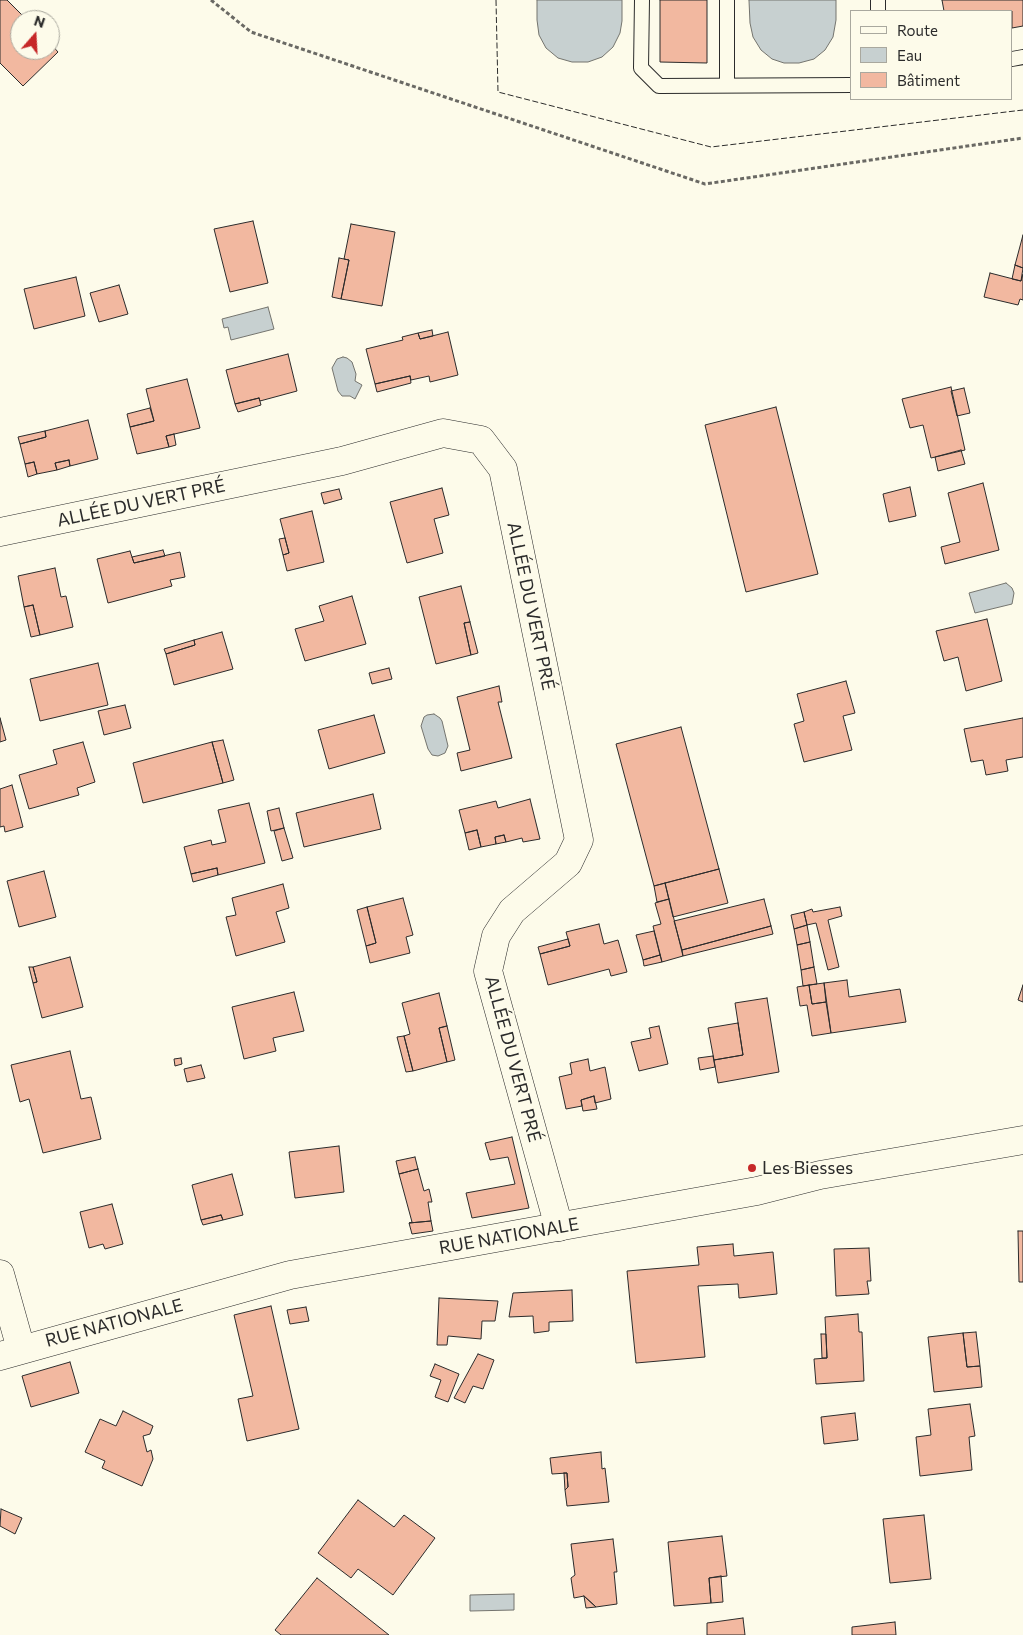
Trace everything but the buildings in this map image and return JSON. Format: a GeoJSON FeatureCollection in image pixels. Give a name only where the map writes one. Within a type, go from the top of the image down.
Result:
{"type":"FeatureCollection","features":[{"type":"Feature","properties":{"kind":"street","name":"ALLÉE DU VERT PRÉ"},"geometry":{"type":"LineString","coordinates":[[0,532],[342,461],[443,433],[480,440],[503,469],[579,840],[568,863],[512,911],[496,936],[488,971],[559,1227]]}},
{"type":"Feature","properties":{"kind":"street","name":"RUE NATIONALE"},"geometry":{"type":"LineString","coordinates":[[11,1352],[290,1275],[756,1191],[820,1175],[1023,1140]]}},
{"type":"Feature","properties":{"kind":"street"},"geometry":{"type":"LineString","coordinates":[[0,1274],[11,1352]]}},
{"type":"Feature","properties":{"kind":"lane"},"geometry":{"type":"LineString","coordinates":[[642,0],[641,68],[659,86],[850,84]]}},
{"type":"Feature","properties":{"kind":"lane"},"geometry":{"type":"LineString","coordinates":[[727,0],[727,85]]}},
{"type":"Feature","properties":{"kind":"path"},"geometry":{"type":"LineString","coordinates":[[211,0],[251,32],[705,184],[1023,138]]}},
{"type":"Feature","properties":{"kind":"water"},"geometry":{"type":"Polygon","coordinates":[[[537,0],[622,0],[620,33],[613,47],[602,57],[588,62],[572,62],[558,58],[546,48],[539,35],[537,0]]]}},
{"type":"Feature","properties":{"kind":"water"},"geometry":{"type":"Polygon","coordinates":[[[749,0],[836,0],[836,20],[833,37],[825,50],[814,59],[799,63],[784,63],[772,59],[761,50],[753,37],[749,0]]]}},
{"type":"Feature","properties":{"kind":"water"},"geometry":{"type":"Polygon","coordinates":[[[268,307],[274,329],[231,340],[228,327],[224,328],[222,319],[268,307]]]}},
{"type":"Feature","properties":{"kind":"water"},"geometry":{"type":"Polygon","coordinates":[[[343,357],[352,362],[356,374],[355,381],[362,385],[355,399],[350,396],[342,396],[338,391],[332,368],[337,359],[343,357]]]}},
{"type":"Feature","properties":{"kind":"water"},"geometry":{"type":"Polygon","coordinates":[[[1006,583],[1012,588],[1014,593],[1012,604],[975,613],[969,593],[1006,583]]]}},
{"type":"Feature","properties":{"kind":"water"},"geometry":{"type":"Polygon","coordinates":[[[434,714],[442,721],[448,746],[445,753],[438,756],[432,755],[428,749],[421,726],[424,717],[434,714]]]}},
{"type":"Feature","properties":{"kind":"water"},"geometry":{"type":"Polygon","coordinates":[[[514,1594],[514,1610],[470,1611],[470,1595],[514,1594]]]}},
{"type":"Feature","properties":{"kind":"fence"},"geometry":{"type":"LineString","coordinates":[[496,0],[498,92],[711,147],[1023,110]]}},
{"type":"Feature","properties":{"kind":"place","name":"Les Biesses"},"geometry":{"type":"Point","coordinates":[752,1168]}}]}
